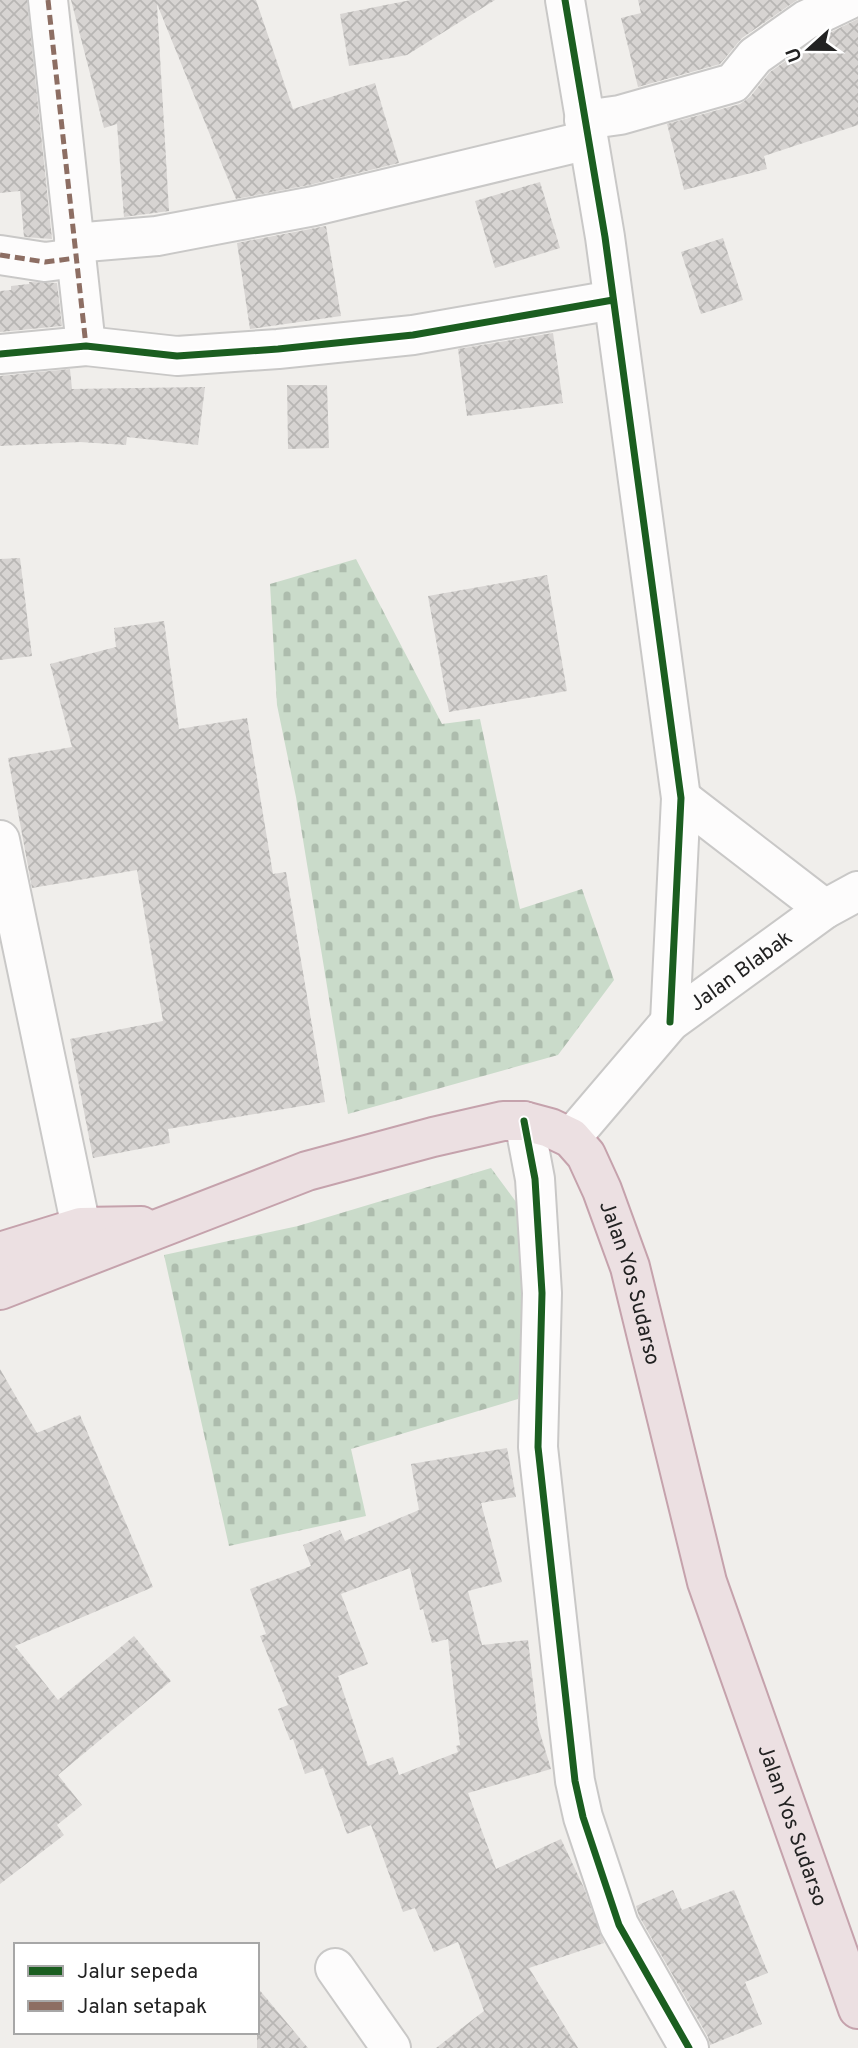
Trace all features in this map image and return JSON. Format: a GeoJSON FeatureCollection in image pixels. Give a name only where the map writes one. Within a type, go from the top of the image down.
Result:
{"type":"FeatureCollection","features":[{"type":"Feature","properties":{"kind":"highway"},"geometry":{"type":"LineString","coordinates":[[0,1290],[307,1171],[433,1137],[503,1121],[524,1121],[550,1128],[571,1138]]}},
{"type":"Feature","properties":{"kind":"highway","name":"Jalan Yos Sudarso"},"geometry":{"type":"LineString","coordinates":[[571,1138],[586,1155],[598,1180],[630,1267],[707,1583],[858,2009]]}},
{"type":"Feature","properties":{"kind":"highway"},"geometry":{"type":"LineString","coordinates":[[0,1252],[80,1227],[164,1226]]}},
{"type":"Feature","properties":{"kind":"street"},"geometry":{"type":"LineString","coordinates":[[48,0],[86,346]]}},
{"type":"Feature","properties":{"kind":"street"},"geometry":{"type":"LineString","coordinates":[[565,0],[606,237],[681,798],[670,1022]]}},
{"type":"Feature","properties":{"kind":"street"},"geometry":{"type":"LineString","coordinates":[[0,255],[45,262],[75,250],[314,206],[586,130],[620,115],[733,83],[755,56],[806,20],[848,0]]}},
{"type":"Feature","properties":{"kind":"street"},"geometry":{"type":"LineString","coordinates":[[0,354],[86,346],[177,356],[278,349],[413,335],[613,300]]}},
{"type":"Feature","properties":{"kind":"street"},"geometry":{"type":"LineString","coordinates":[[681,798],[824,909]]}},
{"type":"Feature","properties":{"kind":"street"},"geometry":{"type":"LineString","coordinates":[[0,840],[80,1227]]}},
{"type":"Feature","properties":{"kind":"street","name":"Jalan Blabak"},"geometry":{"type":"LineString","coordinates":[[571,1138],[670,1022],[824,909],[858,891]]}},
{"type":"Feature","properties":{"kind":"street"},"geometry":{"type":"LineString","coordinates":[[524,1121],[535,1179],[542,1293],[538,1447],[575,1781],[583,1817],[619,1925],[689,2048]]}},
{"type":"Feature","properties":{"kind":"street"},"geometry":{"type":"LineString","coordinates":[[335,1968],[391,2048]]}},
{"type":"Feature","properties":{"kind":"green space"},"geometry":{"type":"Polygon","coordinates":[[[356,559],[442,724],[480,719],[520,909],[582,889],[614,980],[558,1055],[348,1114],[296,797],[277,705],[270,584],[356,559]]]}},
{"type":"Feature","properties":{"kind":"green space"},"geometry":{"type":"Polygon","coordinates":[[[491,1168],[522,1210],[532,1323],[518,1399],[351,1449],[366,1516],[229,1546],[164,1255],[298,1226],[491,1168]]]}},
{"type":"Feature","properties":{"kind":"building"},"geometry":{"type":"Polygon","coordinates":[[[0,0],[27,0],[52,239],[24,237],[20,191],[0,193],[0,0]]]}},
{"type":"Feature","properties":{"kind":"building"},"geometry":{"type":"Polygon","coordinates":[[[71,0],[256,0],[293,109],[375,83],[399,163],[236,199],[157,4],[169,211],[124,217],[117,124],[104,128],[71,0]]]}},
{"type":"Feature","properties":{"kind":"building"},"geometry":{"type":"Polygon","coordinates":[[[411,0],[495,0],[407,55],[349,66],[340,14],[411,0]]]}},
{"type":"Feature","properties":{"kind":"building"},"geometry":{"type":"Polygon","coordinates":[[[638,0],[797,0],[742,38],[720,64],[638,87],[621,18],[641,13],[638,0]]]}},
{"type":"Feature","properties":{"kind":"building"},"geometry":{"type":"Polygon","coordinates":[[[858,19],[858,125],[764,156],[767,169],[684,190],[667,124],[740,104],[750,97],[770,72],[817,39],[858,19]]]}},
{"type":"Feature","properties":{"kind":"building"},"geometry":{"type":"Polygon","coordinates":[[[540,182],[560,248],[495,268],[475,201],[540,182]]]}},
{"type":"Feature","properties":{"kind":"building"},"geometry":{"type":"Polygon","coordinates":[[[326,226],[341,316],[250,329],[237,243],[326,226]]]}},
{"type":"Feature","properties":{"kind":"building"},"geometry":{"type":"Polygon","coordinates":[[[723,238],[743,300],[701,314],[681,252],[723,238]]]}},
{"type":"Feature","properties":{"kind":"building"},"geometry":{"type":"Polygon","coordinates":[[[29,282],[57,283],[62,326],[0,332],[0,291],[11,290],[11,286],[29,282]]]}},
{"type":"Feature","properties":{"kind":"building"},"geometry":{"type":"Polygon","coordinates":[[[553,333],[563,403],[467,416],[458,349],[553,333]]]}},
{"type":"Feature","properties":{"kind":"building"},"geometry":{"type":"Polygon","coordinates":[[[70,369],[72,389],[205,387],[198,445],[127,437],[126,445],[80,442],[0,446],[0,376],[70,369]]]}},
{"type":"Feature","properties":{"kind":"building"},"geometry":{"type":"Polygon","coordinates":[[[287,385],[327,385],[329,448],[288,449],[287,385]]]}},
{"type":"Feature","properties":{"kind":"building"},"geometry":{"type":"Polygon","coordinates":[[[20,558],[32,656],[0,660],[0,559],[20,558]]]}},
{"type":"Feature","properties":{"kind":"building"},"geometry":{"type":"Polygon","coordinates":[[[547,575],[567,691],[449,712],[428,596],[547,575]]]}},
{"type":"Feature","properties":{"kind":"building"},"geometry":{"type":"Polygon","coordinates":[[[164,621],[179,729],[247,718],[273,874],[286,872],[325,1102],[168,1129],[170,1143],[93,1158],[70,1039],[163,1021],[137,870],[32,888],[8,758],[72,747],[50,664],[116,647],[114,628],[164,621]]]}},
{"type":"Feature","properties":{"kind":"building"},"geometry":{"type":"Polygon","coordinates":[[[0,1369],[37,1433],[80,1415],[153,1587],[15,1646],[58,1700],[134,1636],[171,1681],[58,1775],[82,1805],[57,1825],[64,1835],[0,1884],[0,1369]]]}},
{"type":"Feature","properties":{"kind":"building"},"geometry":{"type":"Polygon","coordinates":[[[507,1448],[516,1497],[481,1503],[502,1582],[468,1591],[482,1645],[528,1640],[538,1726],[551,1769],[468,1793],[496,1869],[561,1839],[584,1888],[604,1943],[529,1968],[578,2048],[436,2048],[484,2011],[458,1942],[434,1952],[415,1908],[403,1912],[371,1825],[347,1834],[323,1768],[305,1774],[293,1739],[290,1740],[278,1709],[288,1705],[260,1636],[266,1634],[250,1589],[311,1566],[303,1545],[340,1530],[345,1541],[419,1510],[411,1464],[507,1448]],[[410,1568],[341,1594],[368,1664],[338,1676],[368,1766],[393,1757],[399,1775],[458,1752],[456,1746],[460,1745],[448,1639],[432,1643],[423,1609],[420,1610],[410,1568]]]}},
{"type":"Feature","properties":{"kind":"building"},"geometry":{"type":"Polygon","coordinates":[[[673,1890],[682,1910],[734,1890],[768,1973],[745,1982],[762,2024],[710,2045],[636,1906],[673,1890]]]}},
{"type":"Feature","properties":{"kind":"building"},"geometry":{"type":"Polygon","coordinates":[[[259,1989],[308,2048],[257,2048],[259,2034],[259,1989]]]}},
{"type":"Feature","properties":{"kind":"marked path"},"geometry":{"type":"LineString","coordinates":[[48,0],[86,346]]}},
{"type":"Feature","properties":{"kind":"marked path"},"geometry":{"type":"LineString","coordinates":[[0,255],[45,262],[76,258]]}},
{"type":"Feature","properties":{"kind":"cycle path"},"geometry":{"type":"LineString","coordinates":[[565,0],[605,237],[681,798],[670,1022]]}},
{"type":"Feature","properties":{"kind":"cycle path"},"geometry":{"type":"LineString","coordinates":[[0,354],[86,346],[177,356],[278,349],[413,335],[613,300]]}},
{"type":"Feature","properties":{"kind":"cycle path"},"geometry":{"type":"LineString","coordinates":[[524,1121],[535,1179],[542,1293],[538,1447],[575,1781],[583,1817],[619,1925],[689,2048]]}}]}
